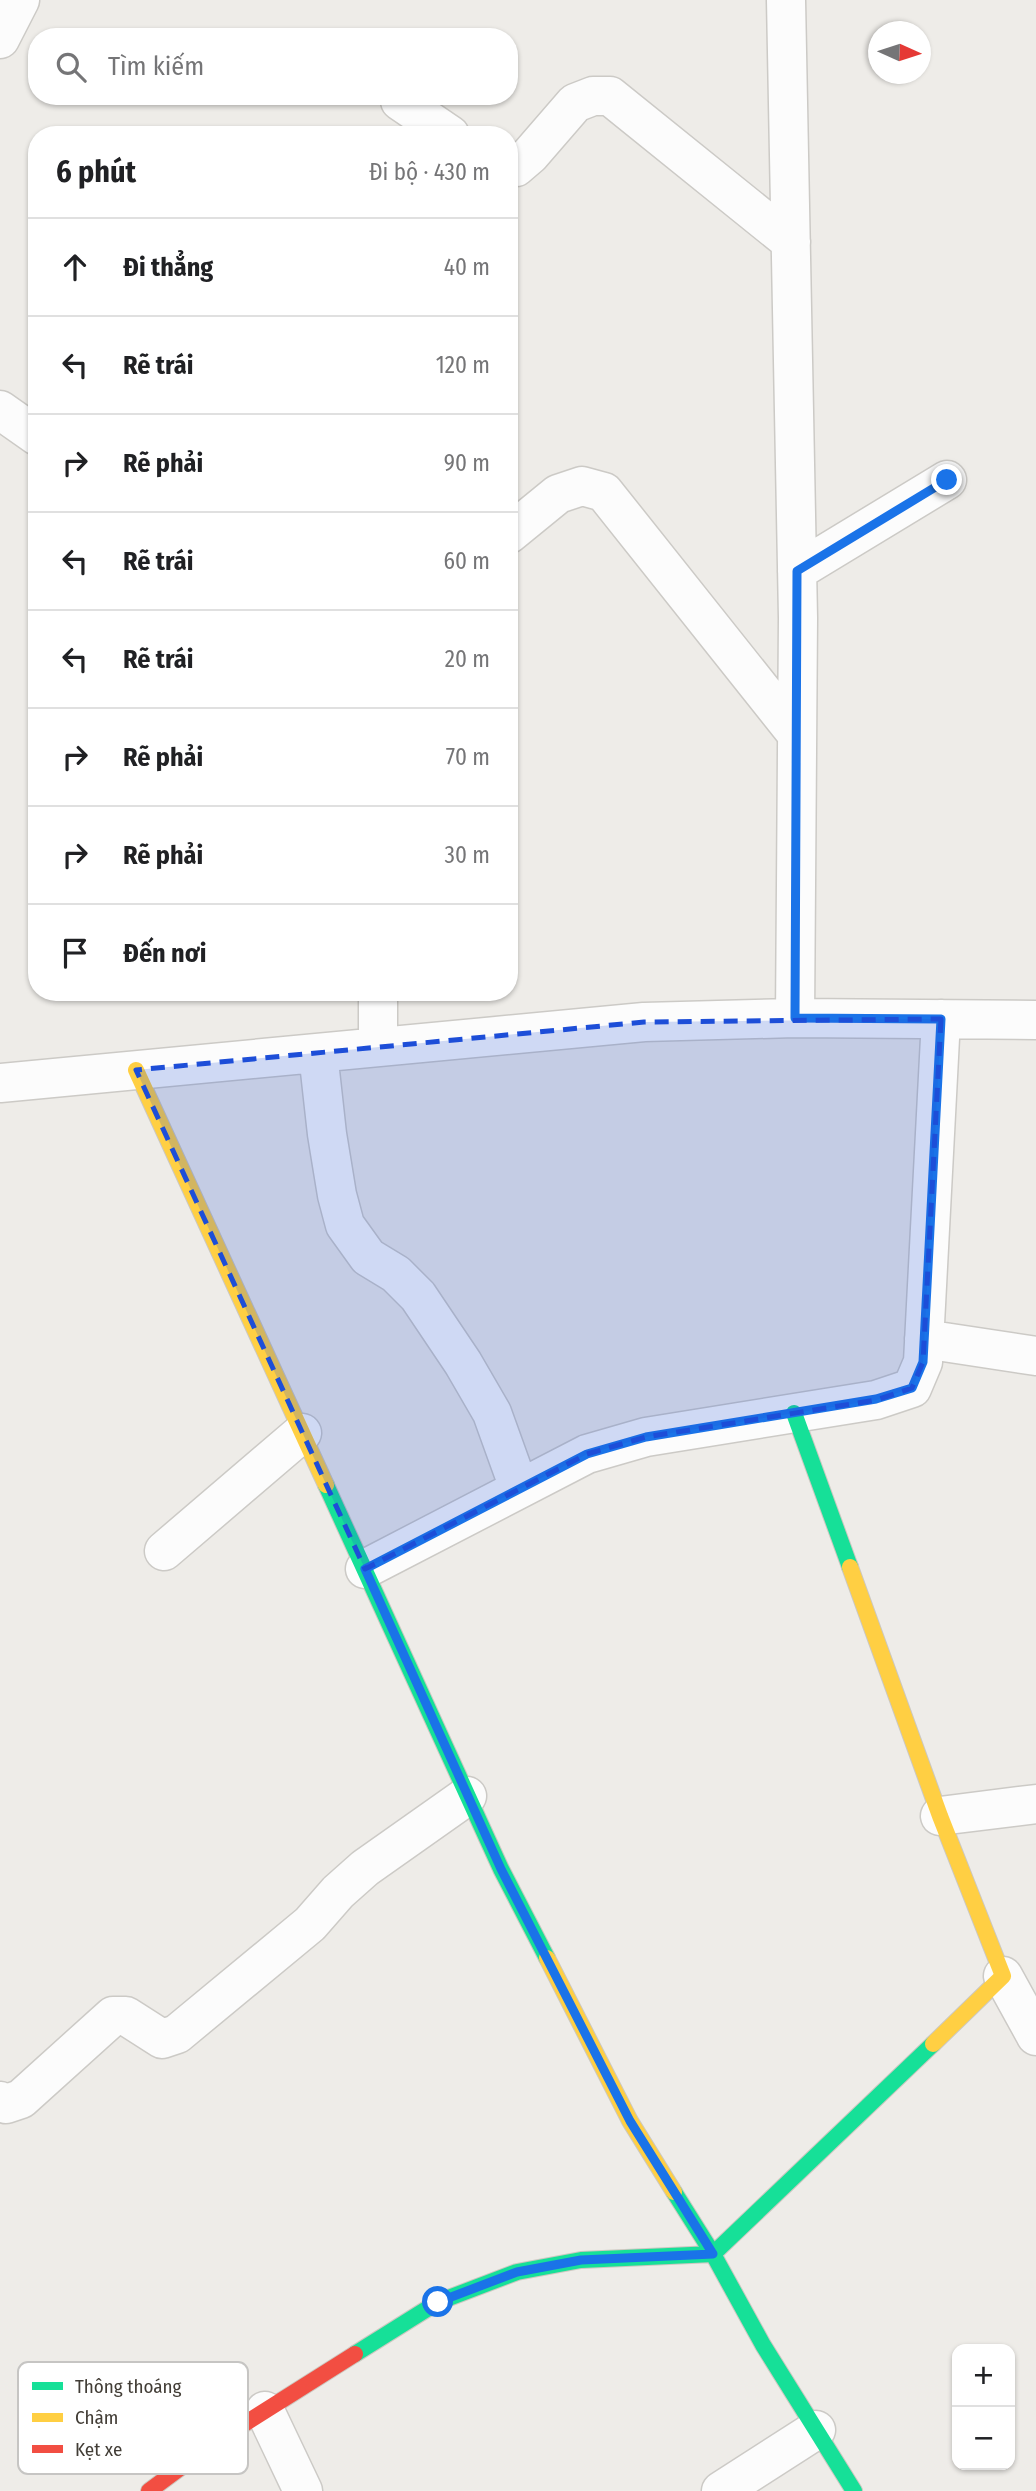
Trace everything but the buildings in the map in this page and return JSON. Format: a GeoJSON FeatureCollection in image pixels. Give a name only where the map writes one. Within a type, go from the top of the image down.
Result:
{"type":"FeatureCollection","features":[{"type":"Feature","properties":{"kind":"street"},"geometry":{"type":"LineString","coordinates":[[0,39],[20,0]]}},
{"type":"Feature","properties":{"kind":"street"},"geometry":{"type":"LineString","coordinates":[[786,0],[797,571],[795,1018]]}},
{"type":"Feature","properties":{"kind":"street"},"geometry":{"type":"LineString","coordinates":[[518,165],[575,103],[593,96],[610,96],[790,242]]}},
{"type":"Feature","properties":{"kind":"street"},"geometry":{"type":"LineString","coordinates":[[406,105],[437,126]]}},
{"type":"Feature","properties":{"kind":"street"},"geometry":{"type":"LineString","coordinates":[[0,410],[28,430]]}},
{"type":"Feature","properties":{"kind":"street"},"geometry":{"type":"LineString","coordinates":[[797,571],[947,480]]}},
{"type":"Feature","properties":{"kind":"street"},"geometry":{"type":"LineString","coordinates":[[518,527],[558,494],[582,486],[604,492],[795,732]]}},
{"type":"Feature","properties":{"kind":"street"},"geometry":{"type":"LineString","coordinates":[[378,1001],[378,1047]]}},
{"type":"Feature","properties":{"kind":"street"},"geometry":{"type":"LineString","coordinates":[[0,1083],[644,1022],[795,1018],[1036,1020]]}},
{"type":"Feature","properties":{"kind":"street"},"geometry":{"type":"LineString","coordinates":[[365,1569],[587,1454],[646,1437],[876,1399],[912,1388],[923,1362],[941,1019]]}},
{"type":"Feature","properties":{"kind":"street"},"geometry":{"type":"LineString","coordinates":[[318,1053],[337,1195],[345,1224],[368,1257],[396,1275],[418,1296],[463,1363],[492,1413],[519,1488]]}},
{"type":"Feature","properties":{"kind":"street"},"geometry":{"type":"LineString","coordinates":[[135,1070],[501,1869],[630,2121],[713,2254],[763,2345],[854,2491]]}},
{"type":"Feature","properties":{"kind":"street"},"geometry":{"type":"LineString","coordinates":[[924,1339],[1036,1356]]}},
{"type":"Feature","properties":{"kind":"street"},"geometry":{"type":"LineString","coordinates":[[794,1413],[940,1816],[1003,1976],[1036,2036]]}},
{"type":"Feature","properties":{"kind":"street"},"geometry":{"type":"LineString","coordinates":[[163,1551],[302,1433]]}},
{"type":"Feature","properties":{"kind":"street"},"geometry":{"type":"LineString","coordinates":[[0,2101],[6,2104],[21,2099],[113,2016],[126,2016],[162,2039],[177,2034],[310,1924],[338,1892],[365,1868],[467,1796]]}},
{"type":"Feature","properties":{"kind":"street"},"geometry":{"type":"LineString","coordinates":[[940,1816],[1036,1804]]}},
{"type":"Feature","properties":{"kind":"street"},"geometry":{"type":"LineString","coordinates":[[248,2422],[438,2302],[517,2272],[581,2260],[713,2254],[1003,1976]]}},
{"type":"Feature","properties":{"kind":"street"},"geometry":{"type":"LineString","coordinates":[[265,2411],[303,2491]]}},
{"type":"Feature","properties":{"kind":"street"},"geometry":{"type":"LineString","coordinates":[[721,2491],[816,2430]]}},
{"type":"Feature","properties":{"kind":"street"},"geometry":{"type":"LineString","coordinates":[[149,2491],[172,2474]]}},
{"type":"Feature","properties":{"kind":"highlighted area"},"geometry":{"type":"Polygon","coordinates":[[[941,1019],[923,1362],[912,1388],[876,1400],[646,1437],[587,1454],[365,1569],[136,1070],[644,1022],[941,1019]]]}},
{"type":"Feature","properties":{"kind":"traffic: fast"},"geometry":{"type":"LineString","coordinates":[[794,1413],[850,1567]]}},
{"type":"Feature","properties":{"kind":"traffic: fast"},"geometry":{"type":"LineString","coordinates":[[326,1485],[501,1869],[547,1958]]}},
{"type":"Feature","properties":{"kind":"traffic: fast"},"geometry":{"type":"LineString","coordinates":[[355,2354],[438,2302],[517,2272],[581,2260],[713,2254],[933,2044]]}},
{"type":"Feature","properties":{"kind":"traffic: fast"},"geometry":{"type":"LineString","coordinates":[[674,2192],[713,2254],[763,2345],[854,2491]]}},
{"type":"Feature","properties":{"kind":"traffic: slow"},"geometry":{"type":"LineString","coordinates":[[136,1070],[326,1485]]}},
{"type":"Feature","properties":{"kind":"traffic: slow"},"geometry":{"type":"LineString","coordinates":[[850,1567],[940,1816],[1003,1976],[933,2044]]}},
{"type":"Feature","properties":{"kind":"traffic: slow"},"geometry":{"type":"LineString","coordinates":[[547,1958],[630,2121],[674,2192]]}},
{"type":"Feature","properties":{"kind":"traffic: jam"},"geometry":{"type":"LineString","coordinates":[[248,2422],[355,2354]]}},
{"type":"Feature","properties":{"kind":"traffic: jam"},"geometry":{"type":"LineString","coordinates":[[149,2491],[172,2474]]}},
{"type":"Feature","properties":{"kind":"route"},"geometry":{"type":"LineString","coordinates":[[438,2302],[517,2272],[581,2260],[713,2254],[630,2121],[501,1869],[365,1569],[587,1454],[646,1437],[876,1399],[912,1388],[923,1362],[941,1019],[795,1018],[797,571],[947,480]]}}]}
